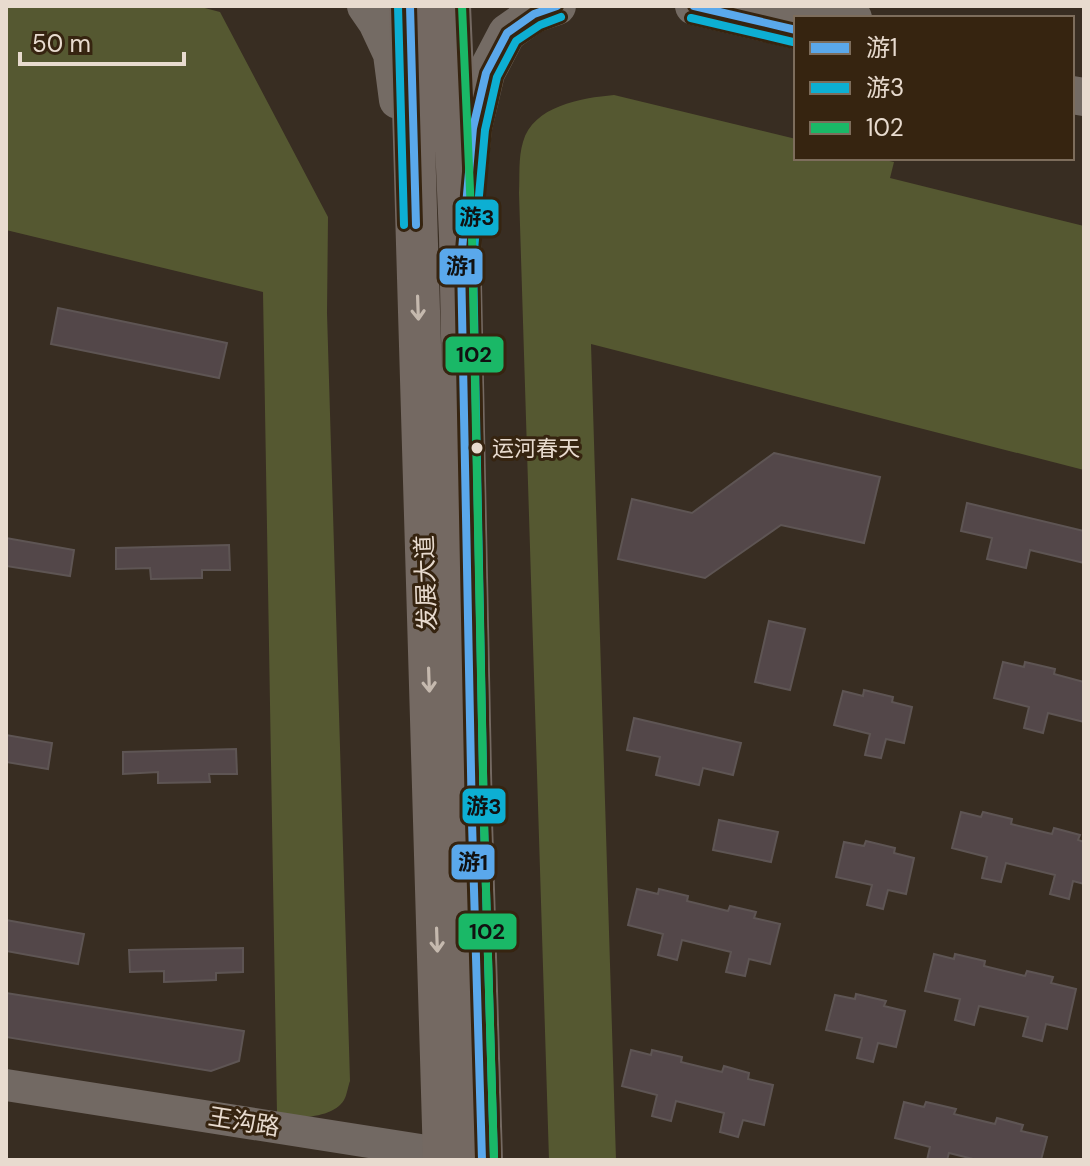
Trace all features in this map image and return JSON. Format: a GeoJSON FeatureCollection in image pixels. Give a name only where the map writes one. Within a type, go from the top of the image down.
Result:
{"type":"FeatureCollection","features":[{"type":"Feature","properties":{"kind":"main road"},"geometry":{"type":"LineString","coordinates":[[366,6],[392,54],[417,261]]}},
{"type":"Feature","properties":{"kind":"main road","name":"发展大道"},"geometry":{"type":"LineString","coordinates":[[410,6],[417,261],[463,1158]]}},
{"type":"Feature","properties":{"kind":"main road","name":"发展大道"},"geometry":{"type":"LineString","coordinates":[[450,6],[461,261],[471,807],[463,1158]]}},
{"type":"Feature","properties":{"kind":"main road"},"geometry":{"type":"LineString","coordinates":[[461,261],[473,128],[486,73],[507,33],[534,14],[557,6]]}},
{"type":"Feature","properties":{"kind":"main road"},"geometry":{"type":"LineString","coordinates":[[694,6],[794,30]]}},
{"type":"Feature","properties":{"kind":"main road"},"geometry":{"type":"LineString","coordinates":[[801,6],[844,16]]}},
{"type":"Feature","properties":{"kind":"street","name":"王沟路"},"geometry":{"type":"LineString","coordinates":[[6,1085],[463,1158]]}},
{"type":"Feature","properties":{"kind":"green space"},"geometry":{"type":"Polygon","coordinates":[[[6,6],[197,6],[220,12],[328,217],[327,313],[350,1081],[344,1100],[332,1111],[323,1114],[303,1117],[277,1115],[263,292],[6,230],[6,6]]]}},
{"type":"Feature","properties":{"kind":"green space"},"geometry":{"type":"Polygon","coordinates":[[[614,95],[794,139],[794,160],[894,162],[890,178],[1084,226],[1084,470],[591,344],[616,1160],[549,1160],[520,161],[523,142],[537,120],[560,106],[614,95]]]}},
{"type":"Feature","properties":{"kind":"building"},"geometry":{"type":"Polygon","coordinates":[[[58,308],[227,343],[219,378],[51,344],[58,308]]]}},
{"type":"Feature","properties":{"kind":"building"},"geometry":{"type":"Polygon","coordinates":[[[774,453],[880,477],[864,543],[781,525],[705,578],[618,559],[632,499],[692,513],[774,453]]]}},
{"type":"Feature","properties":{"kind":"building"},"geometry":{"type":"Polygon","coordinates":[[[967,503],[1084,531],[1084,563],[1030,550],[1026,568],[987,559],[992,538],[961,531],[967,503]]]}},
{"type":"Feature","properties":{"kind":"building"},"geometry":{"type":"Polygon","coordinates":[[[6,538],[74,550],[70,576],[6,566],[6,538]]]}},
{"type":"Feature","properties":{"kind":"building"},"geometry":{"type":"Polygon","coordinates":[[[229,545],[230,570],[202,570],[202,578],[151,579],[150,568],[116,569],[116,548],[229,545]]]}},
{"type":"Feature","properties":{"kind":"building"},"geometry":{"type":"Polygon","coordinates":[[[769,621],[805,629],[790,690],[755,682],[769,621]]]}},
{"type":"Feature","properties":{"kind":"building"},"geometry":{"type":"Polygon","coordinates":[[[1003,662],[1024,667],[1025,662],[1055,669],[1054,674],[1084,682],[1084,722],[1048,713],[1043,733],[1024,728],[1029,707],[994,698],[1003,662]]]}},
{"type":"Feature","properties":{"kind":"building"},"geometry":{"type":"Polygon","coordinates":[[[864,690],[893,697],[892,702],[912,707],[904,743],[886,739],[881,758],[865,755],[870,734],[834,725],[843,691],[863,696],[864,690]]]}},
{"type":"Feature","properties":{"kind":"building"},"geometry":{"type":"Polygon","coordinates":[[[634,718],[741,743],[733,775],[703,768],[699,785],[656,775],[660,757],[627,750],[634,718]]]}},
{"type":"Feature","properties":{"kind":"building"},"geometry":{"type":"Polygon","coordinates":[[[6,735],[52,743],[48,769],[6,762],[6,735]]]}},
{"type":"Feature","properties":{"kind":"building"},"geometry":{"type":"Polygon","coordinates":[[[236,749],[237,774],[209,774],[210,782],[158,783],[158,772],[123,774],[123,752],[236,749]]]}},
{"type":"Feature","properties":{"kind":"building"},"geometry":{"type":"Polygon","coordinates":[[[961,812],[981,817],[983,812],[1012,819],[1011,824],[1052,834],[1054,828],[1080,835],[1078,840],[1084,842],[1084,884],[1073,881],[1069,899],[1050,894],[1055,875],[1006,863],[1001,882],[982,878],[987,857],[952,848],[961,812]]]}},
{"type":"Feature","properties":{"kind":"building"},"geometry":{"type":"Polygon","coordinates":[[[719,820],[778,832],[771,862],[713,850],[719,820]]]}},
{"type":"Feature","properties":{"kind":"building"},"geometry":{"type":"Polygon","coordinates":[[[866,841],[895,848],[894,853],[914,858],[906,894],[888,890],[883,909],[867,905],[872,885],[836,877],[844,842],[864,846],[866,841]]]}},
{"type":"Feature","properties":{"kind":"building"},"geometry":{"type":"Polygon","coordinates":[[[637,889],[658,894],[659,889],[688,896],[687,901],[728,911],[730,906],[756,912],[754,918],[780,924],[770,964],[749,959],[745,976],[726,972],[731,952],[682,940],[677,960],[658,955],[663,934],[628,925],[637,889]]]}},
{"type":"Feature","properties":{"kind":"building"},"geometry":{"type":"Polygon","coordinates":[[[6,920],[84,934],[78,964],[6,951],[6,920]]]}},
{"type":"Feature","properties":{"kind":"building"},"geometry":{"type":"Polygon","coordinates":[[[243,948],[243,972],[216,973],[216,980],[164,982],[164,971],[130,972],[129,950],[243,948]]]}},
{"type":"Feature","properties":{"kind":"building"},"geometry":{"type":"Polygon","coordinates":[[[934,954],[954,959],[955,954],[985,961],[984,966],[1025,976],[1027,971],[1053,977],[1051,983],[1076,989],[1067,1029],[1046,1024],[1042,1041],[1023,1036],[1028,1017],[979,1006],[974,1025],[955,1020],[960,999],[925,991],[934,954]]]}},
{"type":"Feature","properties":{"kind":"building"},"geometry":{"type":"Polygon","coordinates":[[[6,993],[244,1031],[239,1061],[211,1071],[6,1037],[6,993]]]}},
{"type":"Feature","properties":{"kind":"building"},"geometry":{"type":"Polygon","coordinates":[[[856,994],[886,1001],[884,1006],[905,1011],[896,1047],[878,1043],[873,1062],[857,1058],[862,1038],[826,1030],[835,995],[855,999],[856,994]]]}},
{"type":"Feature","properties":{"kind":"building"},"geometry":{"type":"Polygon","coordinates":[[[631,1050],[651,1055],[652,1050],[682,1057],[681,1062],[722,1072],[724,1066],[749,1073],[748,1079],[773,1085],[764,1125],[743,1120],[738,1137],[720,1132],[724,1113],[676,1101],[671,1121],[652,1116],[657,1095],[622,1086],[631,1050]]]}},
{"type":"Feature","properties":{"kind":"building"},"geometry":{"type":"Polygon","coordinates":[[[904,1102],[924,1107],[926,1102],[956,1109],[954,1114],[995,1124],[997,1118],[1023,1125],[1021,1131],[1047,1137],[1041,1160],[977,1160],[949,1153],[947,1160],[927,1160],[930,1147],[895,1138],[904,1102]]]}},
{"type":"Feature","properties":{"kind":"transit line","name":"游3"},"geometry":{"type":"LineString","coordinates":[[398,6],[404,225]]}},
{"type":"Feature","properties":{"kind":"transit line","name":"游1"},"geometry":{"type":"LineString","coordinates":[[410,6],[416,225]]}},
{"type":"Feature","properties":{"kind":"transit line","name":"102"},"geometry":{"type":"LineString","coordinates":[[462,6],[472,236],[494,1160]]}},
{"type":"Feature","properties":{"kind":"transit line","name":"游1"},"geometry":{"type":"LineString","coordinates":[[482,1160],[461,261],[473,128],[486,73],[507,33],[534,14],[557,6]]}},
{"type":"Feature","properties":{"kind":"transit line","name":"游1"},"geometry":{"type":"LineString","coordinates":[[694,6],[794,30]]}},
{"type":"Feature","properties":{"kind":"transit line","name":"游3"},"geometry":{"type":"LineString","coordinates":[[494,1160],[473,261],[485,130],[497,77],[516,41],[540,25],[561,17]]}},
{"type":"Feature","properties":{"kind":"transit line","name":"游3"},"geometry":{"type":"LineString","coordinates":[[691,18],[793,42]]}},
{"type":"Feature","properties":{"kind":"place","name":"运河春天"},"geometry":{"type":"Point","coordinates":[477,448]}}]}
